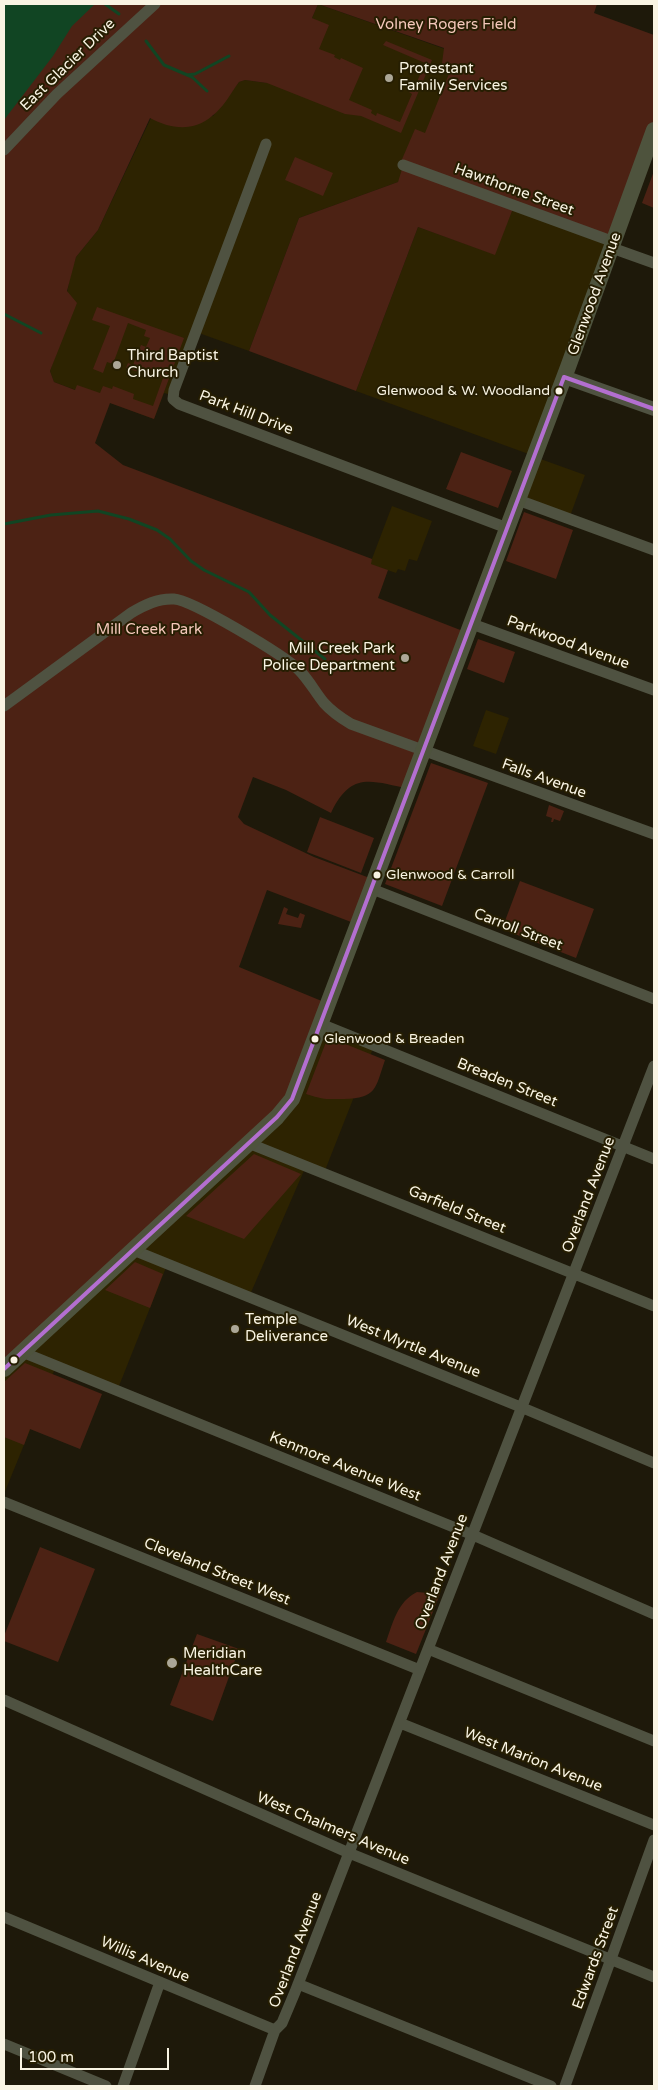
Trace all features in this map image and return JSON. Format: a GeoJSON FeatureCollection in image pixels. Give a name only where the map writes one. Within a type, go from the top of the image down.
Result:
{"type":"FeatureCollection","features":[{"type":"Feature","properties":{"kind":"main road","name":"Glenwood Avenue"},"geometry":{"type":"LineString","coordinates":[[4,1369],[277,1117],[292,1100],[472,624],[654,130]]}},
{"type":"Feature","properties":{"kind":"street","name":"East Glacier Drive"},"geometry":{"type":"LineString","coordinates":[[4,150],[57,94],[155,4]]}},
{"type":"Feature","properties":{"kind":"street","name":"Park Hill Drive"},"geometry":{"type":"LineString","coordinates":[[266,144],[174,390],[173,399],[179,404],[507,528]]}},
{"type":"Feature","properties":{"kind":"street","name":"Hawthorne Street"},"geometry":{"type":"LineString","coordinates":[[404,166],[613,245],[654,263]]}},
{"type":"Feature","properties":{"kind":"street"},"geometry":{"type":"LineString","coordinates":[[564,376],[654,409]]}},
{"type":"Feature","properties":{"kind":"street"},"geometry":{"type":"LineString","coordinates":[[518,500],[654,550]]}},
{"type":"Feature","properties":{"kind":"street","name":"Falls Avenue"},"geometry":{"type":"LineString","coordinates":[[4,706],[131,613],[158,600],[173,598],[197,607],[286,659],[306,678],[325,704],[351,724],[654,834]]}},
{"type":"Feature","properties":{"kind":"street","name":"Parkwood Avenue"},"geometry":{"type":"LineString","coordinates":[[472,624],[654,690]]}},
{"type":"Feature","properties":{"kind":"street","name":"Carroll Street"},"geometry":{"type":"LineString","coordinates":[[372,889],[654,999]]}},
{"type":"Feature","properties":{"kind":"street","name":"Breaden Street"},"geometry":{"type":"LineString","coordinates":[[321,1024],[654,1159]]}},
{"type":"Feature","properties":{"kind":"street","name":"Overland Avenue"},"geometry":{"type":"LineString","coordinates":[[255,2086],[275,2030],[282,2023],[349,1854],[654,1066]]}},
{"type":"Feature","properties":{"kind":"street","name":"Garfield Street"},"geometry":{"type":"LineString","coordinates":[[248,1143],[654,1306]]}},
{"type":"Feature","properties":{"kind":"street","name":"West Myrtle Avenue"},"geometry":{"type":"LineString","coordinates":[[133,1250],[654,1463]]}},
{"type":"Feature","properties":{"kind":"street","name":"Kenmore Avenue West"},"geometry":{"type":"LineString","coordinates":[[22,1352],[473,1535],[654,1614]]}},
{"type":"Feature","properties":{"kind":"street","name":"Cleveland Street West"},"geometry":{"type":"LineString","coordinates":[[4,1502],[420,1670]]}},
{"type":"Feature","properties":{"kind":"street"},"geometry":{"type":"LineString","coordinates":[[428,1650],[654,1741]]}},
{"type":"Feature","properties":{"kind":"street","name":"West Chalmers Avenue"},"geometry":{"type":"LineString","coordinates":[[4,1700],[349,1854],[654,1977]]}},
{"type":"Feature","properties":{"kind":"street","name":"West Marion Avenue"},"geometry":{"type":"LineString","coordinates":[[400,1723],[654,1826]]}},
{"type":"Feature","properties":{"kind":"street","name":"Edwards Street"},"geometry":{"type":"LineString","coordinates":[[565,2086],[654,1840]]}},
{"type":"Feature","properties":{"kind":"street","name":"Willis Avenue"},"geometry":{"type":"LineString","coordinates":[[4,1917],[275,2030]]}},
{"type":"Feature","properties":{"kind":"street"},"geometry":{"type":"LineString","coordinates":[[123,2086],[160,1982]]}},
{"type":"Feature","properties":{"kind":"street"},"geometry":{"type":"LineString","coordinates":[[298,1984],[551,2086]]}},
{"type":"Feature","properties":{"kind":"street"},"geometry":{"type":"LineString","coordinates":[[4,2044],[106,2086]]}},
{"type":"Feature","properties":{"kind":"shaded area"},"geometry":{"type":"Polygon","coordinates":[[[4,4],[95,4],[72,26],[53,56],[4,120],[4,4]]]}},
{"type":"Feature","properties":{"kind":"shaded area"},"geometry":{"type":"Polygon","coordinates":[[[318,4],[456,53],[463,75],[398,182],[299,218],[249,351],[196,332],[172,395],[164,393],[154,419],[54,382],[50,371],[55,357],[71,272],[76,257],[98,230],[151,118],[213,116],[239,82],[245,80],[267,83],[316,20],[312,18],[318,4]]]}},
{"type":"Feature","properties":{"kind":"shaded area"},"geometry":{"type":"Polygon","coordinates":[[[514,206],[614,242],[535,457],[585,475],[569,519],[518,500],[534,456],[356,391],[418,227],[494,254],[514,206]]]}},
{"type":"Feature","properties":{"kind":"shaded area"},"geometry":{"type":"Polygon","coordinates":[[[392,506],[432,521],[417,561],[409,559],[405,571],[398,569],[396,573],[370,564],[392,506]]]}},
{"type":"Feature","properties":{"kind":"shaded area"},"geometry":{"type":"Polygon","coordinates":[[[486,710],[509,718],[496,754],[473,746],[486,710]]]}},
{"type":"Feature","properties":{"kind":"shaded area"},"geometry":{"type":"Polygon","coordinates":[[[321,1024],[374,1046],[324,1173],[306,1166],[249,1297],[167,1265],[117,1391],[56,1366],[4,1494],[4,1369],[321,1024]]]}},
{"type":"Feature","properties":{"kind":"green space","name":"Mill Creek Park"},"geometry":{"type":"Polygon","coordinates":[[[4,4],[318,4],[312,18],[329,25],[319,49],[335,55],[334,57],[340,60],[341,58],[363,68],[349,100],[372,110],[371,113],[376,116],[377,113],[400,122],[412,94],[409,92],[411,89],[414,89],[425,63],[383,45],[386,41],[432,60],[401,133],[361,116],[345,114],[267,83],[245,80],[239,82],[216,113],[198,125],[182,127],[166,125],[150,118],[98,230],[76,257],[67,291],[77,303],[50,371],[54,382],[75,390],[77,385],[100,393],[103,386],[112,389],[113,386],[134,394],[133,399],[153,406],[163,378],[143,371],[142,373],[126,368],[128,363],[133,365],[141,345],[146,347],[150,338],[144,336],[146,330],[128,323],[113,364],[107,362],[103,373],[93,369],[110,326],[92,320],[97,307],[184,338],[154,419],[110,403],[95,443],[123,465],[372,559],[371,564],[388,570],[378,598],[468,633],[409,789],[384,783],[363,782],[346,790],[331,813],[286,790],[253,777],[238,817],[244,824],[314,857],[375,880],[359,925],[267,890],[239,967],[329,1004],[296,1091],[4,1369],[4,4]]]}},
{"type":"Feature","properties":{"kind":"green space","name":"Volney Rogers Field"},"geometry":{"type":"Polygon","coordinates":[[[318,4],[597,4],[594,13],[654,35],[654,130],[614,242],[514,206],[495,255],[418,227],[356,391],[249,351],[299,218],[398,182],[403,166],[400,164],[415,129],[425,133],[449,74],[441,71],[444,48],[318,4]]]}},
{"type":"Feature","properties":{"kind":"green space"},"geometry":{"type":"Polygon","coordinates":[[[295,157],[333,173],[323,196],[285,180],[295,157]]]}},
{"type":"Feature","properties":{"kind":"green space"},"geometry":{"type":"Polygon","coordinates":[[[654,171],[654,208],[642,203],[654,171]]]}},
{"type":"Feature","properties":{"kind":"green space"},"geometry":{"type":"Polygon","coordinates":[[[461,452],[512,471],[498,508],[446,489],[461,452]]]}},
{"type":"Feature","properties":{"kind":"green space"},"geometry":{"type":"Polygon","coordinates":[[[524,512],[573,530],[556,579],[506,561],[524,512]]]}},
{"type":"Feature","properties":{"kind":"green space"},"geometry":{"type":"Polygon","coordinates":[[[478,639],[515,652],[504,683],[467,669],[478,639]]]}},
{"type":"Feature","properties":{"kind":"green space"},"geometry":{"type":"Polygon","coordinates":[[[431,763],[488,783],[442,906],[385,884],[431,763]]]}},
{"type":"Feature","properties":{"kind":"green space"},"geometry":{"type":"Polygon","coordinates":[[[549,805],[564,811],[560,821],[554,819],[551,822],[552,818],[546,816],[549,805]]]}},
{"type":"Feature","properties":{"kind":"green space"},"geometry":{"type":"Polygon","coordinates":[[[320,817],[374,838],[361,873],[307,852],[320,817]]]}},
{"type":"Feature","properties":{"kind":"green space"},"geometry":{"type":"Polygon","coordinates":[[[520,881],[594,909],[576,958],[502,929],[520,881]]]}},
{"type":"Feature","properties":{"kind":"green space"},"geometry":{"type":"Polygon","coordinates":[[[284,907],[288,909],[286,914],[298,918],[300,913],[305,915],[301,928],[278,924],[284,907]]]}},
{"type":"Feature","properties":{"kind":"green space"},"geometry":{"type":"Polygon","coordinates":[[[328,1037],[385,1060],[376,1085],[369,1094],[363,1097],[333,1099],[306,1094],[328,1037]]]}},
{"type":"Feature","properties":{"kind":"green space"},"geometry":{"type":"Polygon","coordinates":[[[254,1154],[301,1174],[244,1239],[186,1216],[254,1154]]]}},
{"type":"Feature","properties":{"kind":"green space"},"geometry":{"type":"Polygon","coordinates":[[[135,1262],[163,1274],[150,1308],[105,1290],[135,1262]]]}},
{"type":"Feature","properties":{"kind":"green space"},"geometry":{"type":"Polygon","coordinates":[[[25,1363],[102,1394],[80,1449],[30,1429],[24,1445],[4,1437],[4,1382],[25,1363]]]}},
{"type":"Feature","properties":{"kind":"green space"},"geometry":{"type":"Polygon","coordinates":[[[40,1547],[95,1569],[58,1662],[4,1641],[4,1636],[40,1547]]]}},
{"type":"Feature","properties":{"kind":"green space"},"geometry":{"type":"Polygon","coordinates":[[[417,1592],[440,1594],[416,1654],[386,1642],[400,1607],[410,1596],[417,1592]]]}},
{"type":"Feature","properties":{"kind":"green space"},"geometry":{"type":"Polygon","coordinates":[[[197,1634],[239,1649],[213,1721],[170,1705],[197,1634]]]}},
{"type":"Feature","properties":{"kind":"waterway"},"geometry":{"type":"LineString","coordinates":[[105,4],[119,14]]}},
{"type":"Feature","properties":{"kind":"waterway"},"geometry":{"type":"LineString","coordinates":[[146,41],[164,65],[192,77],[207,91]]}},
{"type":"Feature","properties":{"kind":"waterway"},"geometry":{"type":"LineString","coordinates":[[187,75],[195,74],[229,56]]}},
{"type":"Feature","properties":{"kind":"waterway"},"geometry":{"type":"LineString","coordinates":[[4,314],[41,333]]}},
{"type":"Feature","properties":{"kind":"waterway"},"geometry":{"type":"LineString","coordinates":[[4,524],[51,515],[98,511],[129,519],[157,530],[170,539],[191,561],[204,570],[249,592],[270,615],[325,659]]}},
{"type":"Feature","properties":{"kind":"transit line"},"geometry":{"type":"LineString","coordinates":[[564,377],[654,409]]}},
{"type":"Feature","properties":{"kind":"transit line"},"geometry":{"type":"LineString","coordinates":[[4,1369],[277,1117],[292,1099],[564,377]]}},
{"type":"Feature","properties":{"kind":"place","name":"Protestant Family Services"},"geometry":{"type":"Point","coordinates":[389,78]}},
{"type":"Feature","properties":{"kind":"place","name":"Third Baptist Church"},"geometry":{"type":"Point","coordinates":[117,365]}},
{"type":"Feature","properties":{"kind":"place","name":"Glenwood & W. Woodland"},"geometry":{"type":"Point","coordinates":[559,391]}},
{"type":"Feature","properties":{"kind":"place","name":"Mill Creek Park Police Department"},"geometry":{"type":"Point","coordinates":[405,658]}},
{"type":"Feature","properties":{"kind":"place","name":"Glenwood & Carroll"},"geometry":{"type":"Point","coordinates":[377,875]}},
{"type":"Feature","properties":{"kind":"place","name":"Glenwood & Breaden"},"geometry":{"type":"Point","coordinates":[315,1039]}},
{"type":"Feature","properties":{"kind":"place","name":"Temple Deliverance"},"geometry":{"type":"Point","coordinates":[235,1329]}},
{"type":"Feature","properties":{"kind":"place","name":"Meridian HealthCare"},"geometry":{"type":"Point","coordinates":[172,1663]}}]}
